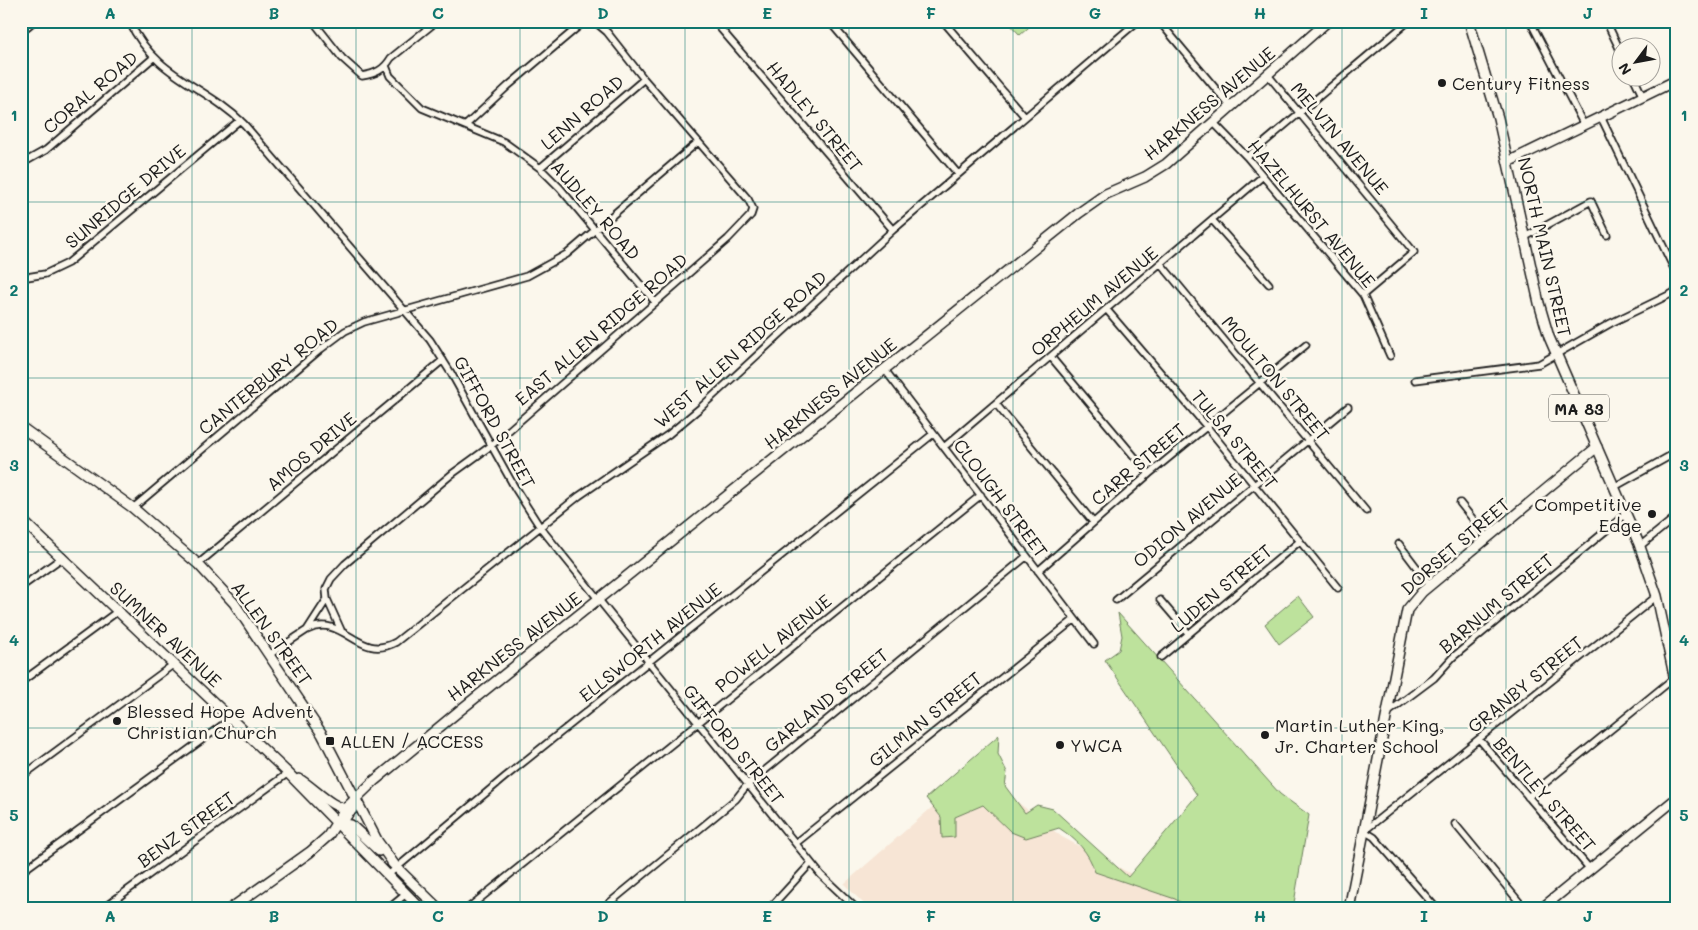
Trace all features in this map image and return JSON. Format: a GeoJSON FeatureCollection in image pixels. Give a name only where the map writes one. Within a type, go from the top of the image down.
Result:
{"type":"FeatureCollection","features":[{"type":"Feature","properties":{"kind":"main road","name":"HARKNESS AVENUE"},"geometry":{"type":"LineString","coordinates":[[348,809],[379,777],[458,711],[1079,213],[1106,194],[1153,173],[1328,21]]}},
{"type":"Feature","properties":{"kind":"main road","name":"NORTH MAIN STREET"},"geometry":{"type":"LineString","coordinates":[[1469,21],[1492,95],[1541,310],[1555,355],[1640,546],[1656,596],[1667,637],[1674,678],[1677,793]]}},
{"type":"Feature","properties":{"kind":"main road"},"geometry":{"type":"LineString","coordinates":[[1508,162],[1677,80]]}},
{"type":"Feature","properties":{"kind":"main road","name":"ALLEN STREET"},"geometry":{"type":"LineString","coordinates":[[21,427],[133,508],[198,564],[234,603],[322,734],[378,842],[396,868]]}},
{"type":"Feature","properties":{"kind":"main road","name":"DORSET STREET"},"geometry":{"type":"LineString","coordinates":[[1350,909],[1404,615],[1412,601],[1430,585],[1597,447]]}},
{"type":"Feature","properties":{"kind":"main road","name":"SUMNER AVENUE"},"geometry":{"type":"LineString","coordinates":[[21,519],[232,718],[421,909]]}},
{"type":"Feature","properties":{"kind":"main road","name":"SUMNER AVENUE"},"geometry":{"type":"LineString","coordinates":[[288,773],[308,784],[330,802],[348,809]]}},
{"type":"Feature","properties":{"kind":"main road"},"geometry":{"type":"LineString","coordinates":[[1541,909],[1677,798]]}},
{"type":"Feature","properties":{"kind":"main road"},"geometry":{"type":"LineString","coordinates":[[230,909],[310,852],[338,824],[348,809]]}},
{"type":"Feature","properties":{"kind":"main road","name":"SUMNER AVENUE"},"geometry":{"type":"LineString","coordinates":[[338,824],[351,824],[439,909]]}},
{"type":"Feature","properties":{"kind":"main road"},"geometry":{"type":"LineString","coordinates":[[1677,832],[1677,856]]}},
{"type":"Feature","properties":{"kind":"street"},"geometry":{"type":"LineString","coordinates":[[21,32],[34,21]]}},
{"type":"Feature","properties":{"kind":"street","name":"GIFFORD STREET"},"geometry":{"type":"LineString","coordinates":[[129,21],[141,44],[167,71],[240,120],[438,350],[515,488],[540,527],[811,863],[826,881],[857,909]]}},
{"type":"Feature","properties":{"kind":"street"},"geometry":{"type":"LineString","coordinates":[[313,21],[342,58],[362,76],[377,72],[386,66],[391,58],[437,21]]}},
{"type":"Feature","properties":{"kind":"street","name":"EAST ALLEN RIDGE ROAD"},"geometry":{"type":"LineString","coordinates":[[269,655],[307,630],[327,599],[327,586],[342,567],[452,474],[492,445],[734,233],[747,221],[752,212],[748,199],[698,142],[673,110],[644,79],[607,32],[594,21]]}},
{"type":"Feature","properties":{"kind":"street","name":"HADLEY STREET"},"geometry":{"type":"LineString","coordinates":[[714,21],[893,230]]}},
{"type":"Feature","properties":{"kind":"street"},"geometry":{"type":"LineString","coordinates":[[829,21],[958,174]]}},
{"type":"Feature","properties":{"kind":"street"},"geometry":{"type":"LineString","coordinates":[[943,21],[1025,117]]}},
{"type":"Feature","properties":{"kind":"street","name":"WEST ALLEN RIDGE ROAD"},"geometry":{"type":"LineString","coordinates":[[307,630],[322,626],[340,630],[366,646],[378,648],[391,645],[578,496],[669,434],[700,408],[893,230],[1138,21]]}},
{"type":"Feature","properties":{"kind":"street"},"geometry":{"type":"LineString","coordinates":[[1159,21],[1231,106]]}},
{"type":"Feature","properties":{"kind":"street"},"geometry":{"type":"LineString","coordinates":[[1247,156],[1410,21]]}},
{"type":"Feature","properties":{"kind":"street"},"geometry":{"type":"LineString","coordinates":[[1530,21],[1584,125]]}},
{"type":"Feature","properties":{"kind":"street"},"geometry":{"type":"LineString","coordinates":[[1606,21],[1614,38]]}},
{"type":"Feature","properties":{"kind":"street"},"geometry":{"type":"LineString","coordinates":[[466,126],[496,96],[583,23]]}},
{"type":"Feature","properties":{"kind":"street","name":"CORAL ROAD"},"geometry":{"type":"LineString","coordinates":[[21,164],[46,150],[153,58]]}},
{"type":"Feature","properties":{"kind":"street","name":"AUDLEY ROAD"},"geometry":{"type":"LineString","coordinates":[[386,66],[390,76],[422,108],[508,144],[540,168],[655,302]]}},
{"type":"Feature","properties":{"kind":"street","name":"MELVIN AVENUE"},"geometry":{"type":"LineString","coordinates":[[1268,75],[1414,252],[1363,295]]}},
{"type":"Feature","properties":{"kind":"street","name":"LENN ROAD"},"geometry":{"type":"LineString","coordinates":[[540,168],[644,79]]}},
{"type":"Feature","properties":{"kind":"street"},"geometry":{"type":"LineString","coordinates":[[1639,88],[1643,97]]}},
{"type":"Feature","properties":{"kind":"street"},"geometry":{"type":"LineString","coordinates":[[1601,117],[1677,275]]}},
{"type":"Feature","properties":{"kind":"street","name":"SUNRIDGE DRIVE"},"geometry":{"type":"LineString","coordinates":[[21,278],[45,274],[68,263],[240,120]]}},
{"type":"Feature","properties":{"kind":"street","name":"HAZELHURST AVENUE"},"geometry":{"type":"LineString","coordinates":[[1213,122],[1247,156],[1363,295],[1390,356]]}},
{"type":"Feature","properties":{"kind":"street","name":"CANTERBURY ROAD"},"geometry":{"type":"LineString","coordinates":[[133,508],[321,349],[352,327],[404,310],[526,276],[567,254],[698,142]]}},
{"type":"Feature","properties":{"kind":"street","name":"ORPHEUM AVENUE"},"geometry":{"type":"LineString","coordinates":[[944,447],[1213,221],[1263,176]]}},
{"type":"Feature","properties":{"kind":"street"},"geometry":{"type":"LineString","coordinates":[[1525,237],[1591,201],[1607,235]]}},
{"type":"Feature","properties":{"kind":"street"},"geometry":{"type":"LineString","coordinates":[[1213,221],[1269,284]]}},
{"type":"Feature","properties":{"kind":"street","name":"MOULTON STREET"},"geometry":{"type":"LineString","coordinates":[[1162,264],[1366,511]]}},
{"type":"Feature","properties":{"kind":"street"},"geometry":{"type":"LineString","coordinates":[[1415,380],[1531,366],[1555,355],[1611,323],[1677,291]]}},
{"type":"Feature","properties":{"kind":"street","name":"TULSA STREET"},"geometry":{"type":"LineString","coordinates":[[1107,310],[1207,427],[1338,588]]}},
{"type":"Feature","properties":{"kind":"street","name":"CARR STREET"},"geometry":{"type":"LineString","coordinates":[[1038,571],[1149,474],[1306,346]]}},
{"type":"Feature","properties":{"kind":"street"},"geometry":{"type":"LineString","coordinates":[[1051,357],[1149,474]]}},
{"type":"Feature","properties":{"kind":"street","name":"AMOS DRIVE"},"geometry":{"type":"LineString","coordinates":[[198,564],[443,360]]}},
{"type":"Feature","properties":{"kind":"street","name":"CLOUGH STREET"},"geometry":{"type":"LineString","coordinates":[[885,370],[1094,644]]}},
{"type":"Feature","properties":{"kind":"street"},"geometry":{"type":"LineString","coordinates":[[996,404],[1093,522]]}},
{"type":"Feature","properties":{"kind":"street","name":"ODION AVENUE"},"geometry":{"type":"LineString","coordinates":[[1116,600],[1348,407]]}},
{"type":"Feature","properties":{"kind":"street","name":"ELLSWORTH AVENUE"},"geometry":{"type":"LineString","coordinates":[[388,875],[933,434]]}},
{"type":"Feature","properties":{"kind":"street"},"geometry":{"type":"LineString","coordinates":[[1614,487],[1677,452]]}},
{"type":"Feature","properties":{"kind":"street","name":"POWELL AVENUE"},"geometry":{"type":"LineString","coordinates":[[467,909],[981,495]]}},
{"type":"Feature","properties":{"kind":"street"},"geometry":{"type":"LineString","coordinates":[[1460,503],[1488,538]]}},
{"type":"Feature","properties":{"kind":"street","name":"BARNUM STREET"},"geometry":{"type":"LineString","coordinates":[[1385,715],[1432,680],[1452,657],[1626,514]]}},
{"type":"Feature","properties":{"kind":"street"},"geometry":{"type":"LineString","coordinates":[[1640,546],[1677,516]]}},
{"type":"Feature","properties":{"kind":"street","name":"LUDEN STREET"},"geometry":{"type":"LineString","coordinates":[[1161,657],[1300,541]]}},
{"type":"Feature","properties":{"kind":"street"},"geometry":{"type":"LineString","coordinates":[[1399,544],[1430,585]]}},
{"type":"Feature","properties":{"kind":"street","name":"GARLAND STREET"},"geometry":{"type":"LineString","coordinates":[[602,909],[736,799],[747,785],[1027,556]]}},
{"type":"Feature","properties":{"kind":"street"},"geometry":{"type":"LineString","coordinates":[[21,587],[62,557]]}},
{"type":"Feature","properties":{"kind":"street","name":"GRANBY STREET"},"geometry":{"type":"LineString","coordinates":[[1364,831],[1656,596]]}},
{"type":"Feature","properties":{"kind":"street"},"geometry":{"type":"LineString","coordinates":[[327,599],[340,630]]}},
{"type":"Feature","properties":{"kind":"street"},"geometry":{"type":"LineString","coordinates":[[1160,600],[1189,634]]}},
{"type":"Feature","properties":{"kind":"street"},"geometry":{"type":"LineString","coordinates":[[21,682],[118,610]]}},
{"type":"Feature","properties":{"kind":"street","name":"GILMAN STREET"},"geometry":{"type":"LineString","coordinates":[[796,843],[1075,619]]}},
{"type":"Feature","properties":{"kind":"street"},"geometry":{"type":"LineString","coordinates":[[1667,637],[1677,629]]}},
{"type":"Feature","properties":{"kind":"street"},"geometry":{"type":"LineString","coordinates":[[21,777],[174,664]]}},
{"type":"Feature","properties":{"kind":"street"},"geometry":{"type":"LineString","coordinates":[[1528,797],[1674,678]]}},
{"type":"Feature","properties":{"kind":"street"},"geometry":{"type":"LineString","coordinates":[[21,872],[232,718]]}},
{"type":"Feature","properties":{"kind":"street","name":"BENTLEY STREET"},"geometry":{"type":"LineString","coordinates":[[1479,739],[1589,868]]}},
{"type":"Feature","properties":{"kind":"street","name":"BENZ STREET"},"geometry":{"type":"LineString","coordinates":[[102,909],[288,773]]}},
{"type":"Feature","properties":{"kind":"street"},"geometry":{"type":"LineString","coordinates":[[1454,824],[1525,909]]}},
{"type":"Feature","properties":{"kind":"street"},"geometry":{"type":"LineString","coordinates":[[1364,831],[1374,837],[1437,909]]}},
{"type":"Feature","properties":{"kind":"street"},"geometry":{"type":"LineString","coordinates":[[768,909],[811,863]]}},
{"type":"Feature","properties":{"kind":"street"},"geometry":{"type":"LineString","coordinates":[[388,909],[406,894]]}},
{"type":"Feature","properties":{"kind":"shaded area"},"geometry":{"type":"Polygon","coordinates":[[[976,769],[1062,837],[1178,899],[1188,909],[869,909],[844,884],[976,769]]]}},
{"type":"Feature","properties":{"kind":"green space"},"geometry":{"type":"Polygon","coordinates":[[[1007,21],[1036,21],[1020,35],[1007,21]]]}},
{"type":"Feature","properties":{"kind":"green space"},"geometry":{"type":"Polygon","coordinates":[[[1298,596],[1314,617],[1279,644],[1265,624],[1298,596]]]}},
{"type":"Feature","properties":{"kind":"green space"},"geometry":{"type":"Polygon","coordinates":[[[1118,613],[1280,794],[1309,815],[1293,909],[1192,909],[1175,899],[1095,872],[1089,858],[1081,847],[1059,828],[1026,838],[1011,832],[983,805],[955,817],[955,837],[942,838],[941,817],[926,798],[999,735],[998,754],[1007,772],[1005,786],[1025,813],[1037,805],[1053,809],[1128,877],[1197,795],[1105,660],[1119,650],[1122,636],[1118,613]]]}},
{"type":"Feature","properties":{"kind":"place","name":"Century Fitness"},"geometry":{"type":"Point","coordinates":[1442,83]}},
{"type":"Feature","properties":{"kind":"place","name":"Competitive Edge"},"geometry":{"type":"Point","coordinates":[1652,514]}},
{"type":"Feature","properties":{"kind":"place","name":"Blessed Hope Advent Christian Church"},"geometry":{"type":"Point","coordinates":[117,721]}},
{"type":"Feature","properties":{"kind":"place","name":"Martin Luther King, Jr. Charter School"},"geometry":{"type":"Point","coordinates":[1265,735]}},
{"type":"Feature","properties":{"kind":"place","name":"ALLEN / ACCESS"},"geometry":{"type":"Point","coordinates":[330,741]}},
{"type":"Feature","properties":{"kind":"place","name":"YWCA"},"geometry":{"type":"Point","coordinates":[1060,745]}}]}
